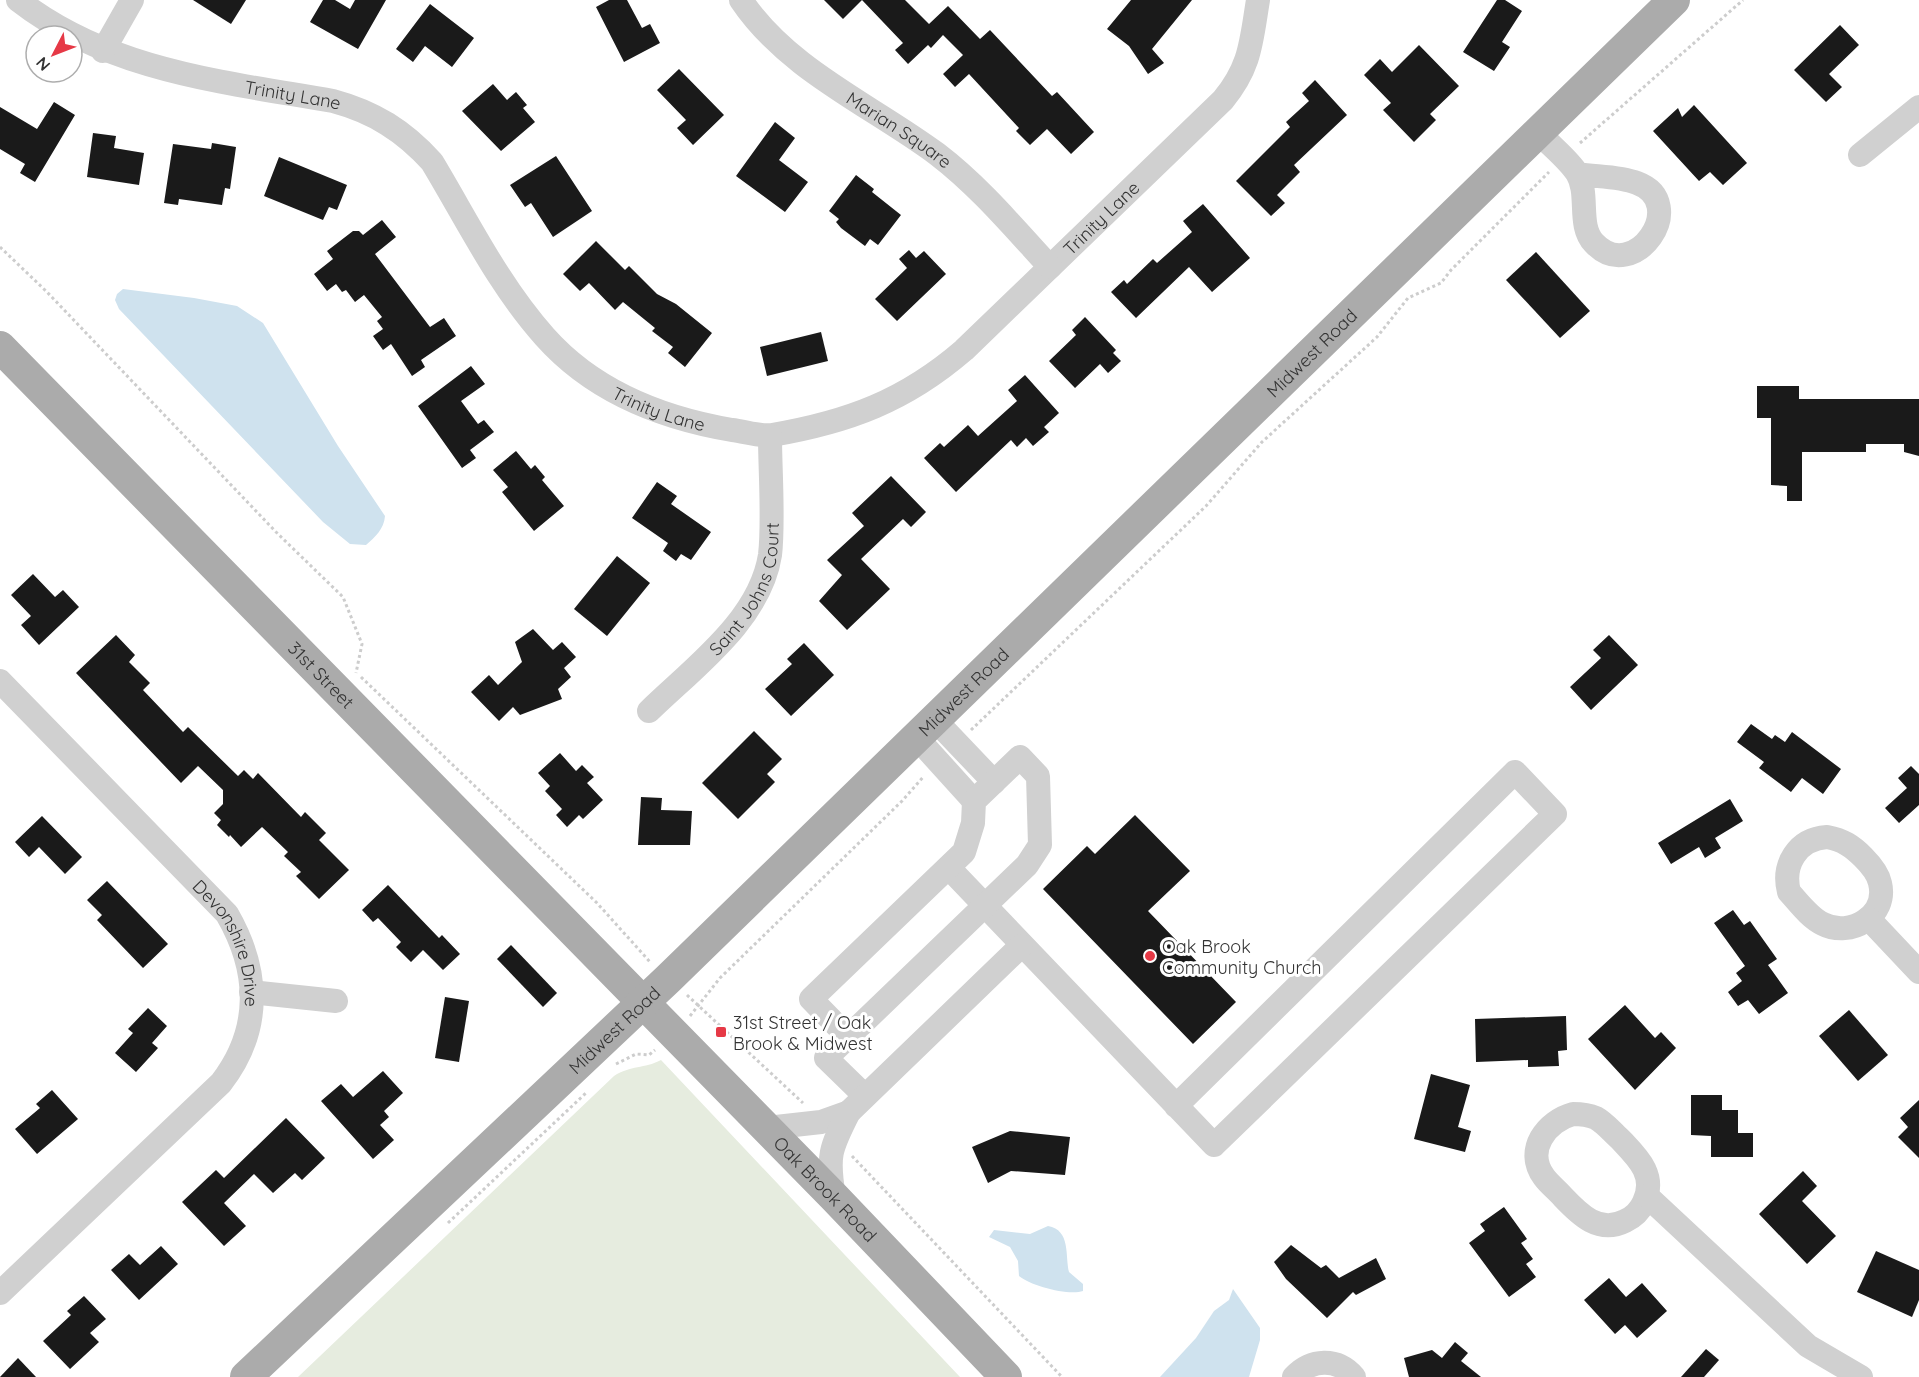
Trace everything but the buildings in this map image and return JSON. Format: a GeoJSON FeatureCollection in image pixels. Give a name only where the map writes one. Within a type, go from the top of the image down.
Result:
{"type":"FeatureCollection","features":[{"type":"Feature","properties":{"kind":"main road","name":"Midwest Road"},"geometry":{"type":"LineString","coordinates":[[246,1377],[643,1002],[1674,0]]}},
{"type":"Feature","properties":{"kind":"main road","name":"31st Street"},"geometry":{"type":"LineString","coordinates":[[0,347],[643,1002]]}},
{"type":"Feature","properties":{"kind":"main road","name":"Oak Brook Road"},"geometry":{"type":"LineString","coordinates":[[643,1002],[1006,1377]]}},
{"type":"Feature","properties":{"kind":"street","name":"Trinity Lane"},"geometry":{"type":"LineString","coordinates":[[18,0],[52,24],[104,51],[175,72],[333,101],[356,107],[389,123],[416,144],[432,162],[525,312],[546,338],[575,365],[611,390],[667,416],[770,436],[863,413],[914,389],[964,350],[1223,100],[1237,83],[1247,64],[1258,0]]}},
{"type":"Feature","properties":{"kind":"street"},"geometry":{"type":"LineString","coordinates":[[104,51],[132,0]]}},
{"type":"Feature","properties":{"kind":"street","name":"Marian Square"},"geometry":{"type":"LineString","coordinates":[[741,0],[786,51],[912,136],[961,175],[1050,267]]}},
{"type":"Feature","properties":{"kind":"street"},"geometry":{"type":"LineString","coordinates":[[1860,155],[1919,107]]}},
{"type":"Feature","properties":{"kind":"street"},"geometry":{"type":"LineString","coordinates":[[1539,133],[1571,166]]}},
{"type":"Feature","properties":{"kind":"street","name":"Saint Johns Court"},"geometry":{"type":"LineString","coordinates":[[649,711],[734,628],[747,613],[761,586],[770,555],[770,436]]}},
{"type":"Feature","properties":{"kind":"street","name":"Devonshire Drive"},"geometry":{"type":"LineString","coordinates":[[0,681],[220,906],[237,932],[245,951],[253,1010],[237,1063],[221,1083],[0,1293]]}},
{"type":"Feature","properties":{"kind":"street"},"geometry":{"type":"LineString","coordinates":[[926,729],[957,743],[994,782]]}},
{"type":"Feature","properties":{"kind":"street"},"geometry":{"type":"LineString","coordinates":[[848,1037],[811,999],[964,852],[974,823],[974,801],[938,762],[926,729]]}},
{"type":"Feature","properties":{"kind":"street"},"geometry":{"type":"LineString","coordinates":[[857,1104],[826,1058],[1027,865],[1040,845],[1038,776],[1020,757],[974,801]]}},
{"type":"Feature","properties":{"kind":"street"},"geometry":{"type":"LineString","coordinates":[[949,868],[1021,946],[1176,1106],[1214,1145],[1555,814],[1515,772],[1176,1106]]}},
{"type":"Feature","properties":{"kind":"street"},"geometry":{"type":"LineString","coordinates":[[1869,919],[1919,972]]}},
{"type":"Feature","properties":{"kind":"street"},"geometry":{"type":"LineString","coordinates":[[767,1128],[829,1129],[1021,946]]}},
{"type":"Feature","properties":{"kind":"street"},"geometry":{"type":"LineString","coordinates":[[251,992],[336,1001]]}},
{"type":"Feature","properties":{"kind":"street"},"geometry":{"type":"LineString","coordinates":[[1574,1114],[1597,1119],[1641,1162],[1648,1177],[1647,1196],[1640,1210],[1620,1224],[1596,1224],[1581,1216],[1543,1176],[1539,1165],[1539,1142],[1545,1131],[1554,1122],[1574,1114]]}},
{"type":"Feature","properties":{"kind":"street"},"geometry":{"type":"LineString","coordinates":[[829,1129],[829,1163],[834,1197]]}},
{"type":"Feature","properties":{"kind":"street"},"geometry":{"type":"LineString","coordinates":[[1647,1196],[1808,1346],[1861,1377]]}},
{"type":"Feature","properties":{"kind":"street"},"geometry":{"type":"LineString","coordinates":[[1294,1377],[1302,1369],[1322,1362],[1343,1367],[1354,1377]]}},
{"type":"Feature","properties":{"kind":"path"},"geometry":{"type":"LineString","coordinates":[[957,743],[1206,506],[1263,442],[1377,337],[1408,298],[1441,283],[1451,270],[1571,166],[1743,0]]}},
{"type":"Feature","properties":{"kind":"path"},"geometry":{"type":"LineString","coordinates":[[0,248],[47,292],[276,532],[343,597],[362,644],[355,671],[597,903],[637,951]]}},
{"type":"Feature","properties":{"kind":"path"},"geometry":{"type":"LineString","coordinates":[[938,762],[902,801],[720,978],[701,1006],[829,1129],[864,1170],[1062,1377]]}},
{"type":"Feature","properties":{"kind":"path"},"geometry":{"type":"LineString","coordinates":[[614,1065],[636,1054],[650,1055]]}},
{"type":"Feature","properties":{"kind":"path"},"geometry":{"type":"LineString","coordinates":[[441,1229],[592,1087]]}},
{"type":"Feature","properties":{"kind":"shaded area"},"geometry":{"type":"Polygon","coordinates":[[[661,1060],[960,1377],[298,1377],[614,1076],[626,1070],[661,1060]]]}},
{"type":"Feature","properties":{"kind":"water"},"geometry":{"type":"Polygon","coordinates":[[[123,289],[237,306],[263,323],[338,446],[385,516],[381,529],[373,539],[366,545],[350,544],[323,522],[119,309],[115,300],[117,294],[123,289]]]}},
{"type":"Feature","properties":{"kind":"water"},"geometry":{"type":"Polygon","coordinates":[[[1048,1226],[1055,1228],[1064,1238],[1069,1272],[1083,1284],[1083,1291],[1060,1291],[1025,1280],[1019,1276],[1018,1261],[1010,1247],[989,1237],[994,1230],[1030,1234],[1048,1226]]]}},
{"type":"Feature","properties":{"kind":"water"},"geometry":{"type":"Polygon","coordinates":[[[1233,1289],[1260,1328],[1260,1340],[1249,1377],[1160,1377],[1196,1338],[1214,1311],[1229,1300],[1233,1289]]]}},
{"type":"Feature","properties":{"kind":"place","name":"Oak Brook Community Church"},"geometry":{"type":"Point","coordinates":[1150,956]}},
{"type":"Feature","properties":{"kind":"place","name":"31st Street / Oak Brook & Midwest"},"geometry":{"type":"Point","coordinates":[721,1032]}}]}
